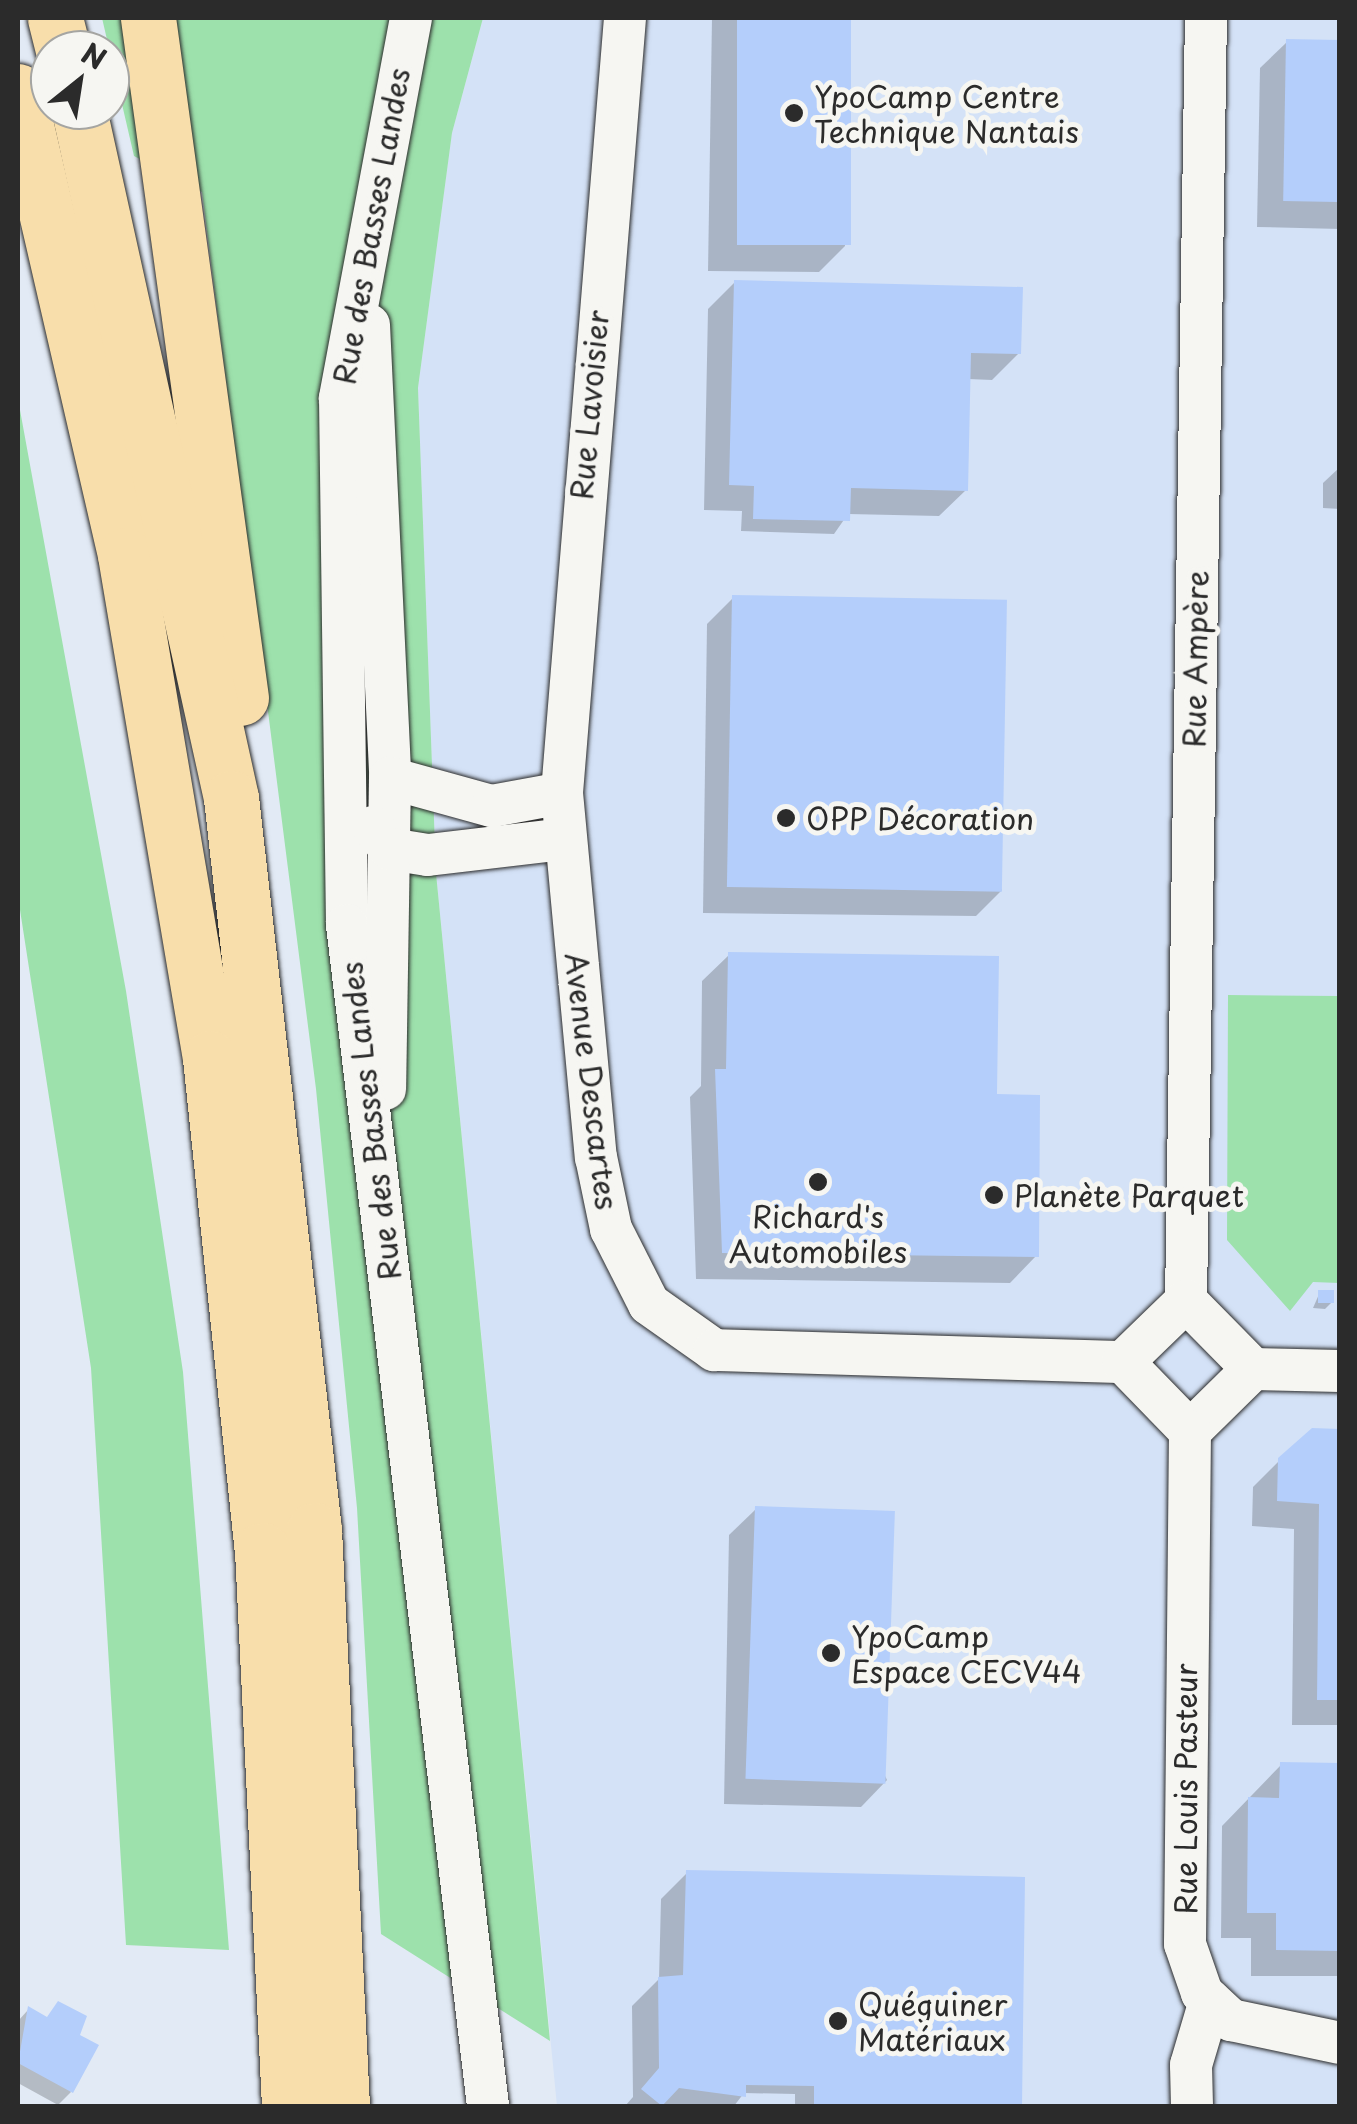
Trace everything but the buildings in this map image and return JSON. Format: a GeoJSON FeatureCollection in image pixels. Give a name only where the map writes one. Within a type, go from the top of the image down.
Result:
{"type":"FeatureCollection","features":[{"type":"Feature","properties":{"kind":"highway"},"geometry":{"type":"LineString","coordinates":[[148,18],[247,743],[230,798]]}},
{"type":"Feature","properties":{"kind":"highway"},"geometry":{"type":"LineString","coordinates":[[18,91],[129,573],[210,1058],[259,1512],[289,2106]]}},
{"type":"Feature","properties":{"kind":"highway"},"geometry":{"type":"LineString","coordinates":[[82,130],[230,798],[311,1493],[342,2106]]}},
{"type":"Feature","properties":{"kind":"street","name":"Rue des Basses Landes"},"geometry":{"type":"LineString","coordinates":[[411,18],[340,398],[347,696],[347,925],[488,2106]]}},
{"type":"Feature","properties":{"kind":"street","name":"Rue Lavoisier"},"geometry":{"type":"LineString","coordinates":[[564,839],[562,793],[625,18]]}},
{"type":"Feature","properties":{"kind":"street","name":"Rue Ampère"},"geometry":{"type":"LineString","coordinates":[[1186,1301],[1206,18]]}},
{"type":"Feature","properties":{"kind":"street"},"geometry":{"type":"LineString","coordinates":[[366,252],[390,778],[385,1259]]}},
{"type":"Feature","properties":{"kind":"street"},"geometry":{"type":"LineString","coordinates":[[347,696],[365,797],[377,838],[390,849],[428,855],[564,839]]}},
{"type":"Feature","properties":{"kind":"street"},"geometry":{"type":"LineString","coordinates":[[390,778],[492,806],[562,793]]}},
{"type":"Feature","properties":{"kind":"street","name":"Avenue Descartes"},"geometry":{"type":"LineString","coordinates":[[564,839],[596,1157],[611,1229],[649,1304],[714,1350],[750,1357],[1123,1362]]}},
{"type":"Feature","properties":{"kind":"street"},"geometry":{"type":"LineString","coordinates":[[1253,1369],[1190,1431],[1123,1362],[1186,1301],[1253,1369],[1340,1371]]}},
{"type":"Feature","properties":{"kind":"street","name":"Rue Louis Pasteur"},"geometry":{"type":"LineString","coordinates":[[1190,1431],[1185,1944],[1210,2001]]}},
{"type":"Feature","properties":{"kind":"street"},"geometry":{"type":"LineString","coordinates":[[1192,2106],[1192,2065],[1210,2001],[1246,2025],[1340,2043]]}},
{"type":"Feature","properties":{"kind":"shaded area"},"geometry":{"type":"Polygon","coordinates":[[[483,18],[1339,18],[1339,2106],[557,2106],[436,873],[418,388],[452,133],[483,18]]]}},
{"type":"Feature","properties":{"kind":"green space"},"geometry":{"type":"Polygon","coordinates":[[[102,18],[483,18],[452,133],[418,388],[436,873],[550,2041],[381,1934],[357,1508],[316,1089],[202,192],[134,156],[128,130],[130,30],[105,30],[102,18]]]}},
{"type":"Feature","properties":{"kind":"green space"},"geometry":{"type":"Polygon","coordinates":[[[18,399],[126,991],[183,1372],[229,1950],[126,1945],[91,1368],[18,897],[18,399]]]}},
{"type":"Feature","properties":{"kind":"green space"},"geometry":{"type":"Polygon","coordinates":[[[1228,995],[1339,996],[1339,1283],[1313,1282],[1290,1311],[1227,1240],[1228,995]]]}},
{"type":"Feature","properties":{"kind":"place","name":"YpoCamp Centre Technique Nantais"},"geometry":{"type":"Point","coordinates":[794,113]}},
{"type":"Feature","properties":{"kind":"place","name":"OPP Décoration"},"geometry":{"type":"Point","coordinates":[786,818]}},
{"type":"Feature","properties":{"kind":"place","name":"Richard's Automobiles"},"geometry":{"type":"Point","coordinates":[818,1182]}},
{"type":"Feature","properties":{"kind":"place","name":"Planète Parquet"},"geometry":{"type":"Point","coordinates":[994,1195]}},
{"type":"Feature","properties":{"kind":"place","name":"YpoCamp Espace CECV44"},"geometry":{"type":"Point","coordinates":[831,1653]}},
{"type":"Feature","properties":{"kind":"place","name":"Quéguiner Matériaux"},"geometry":{"type":"Point","coordinates":[838,2021]}}]}
